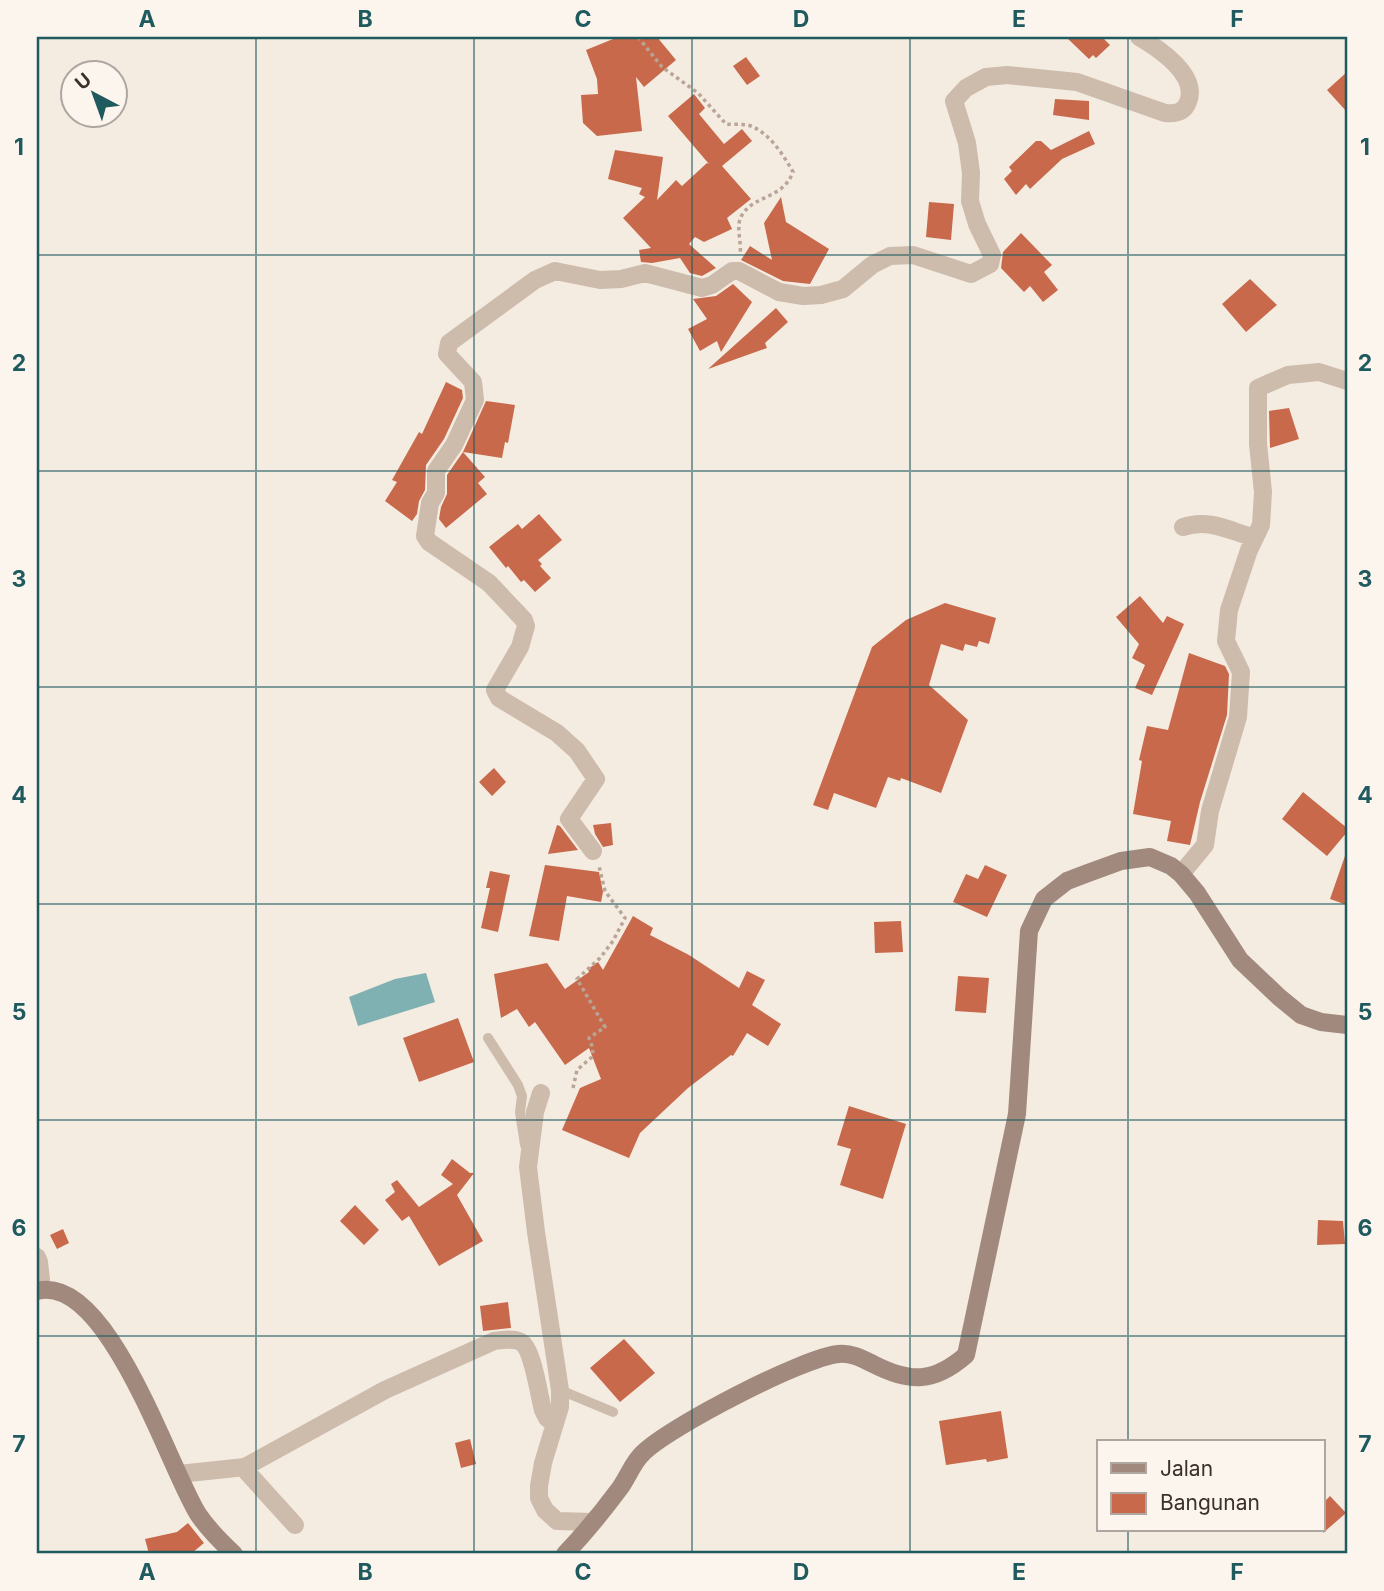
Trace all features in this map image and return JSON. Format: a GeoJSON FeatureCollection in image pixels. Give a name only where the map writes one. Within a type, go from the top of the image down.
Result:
{"type":"FeatureCollection","features":[{"type":"Feature","properties":{"kind":"street"},"geometry":{"type":"LineString","coordinates":[[593,851],[569,819],[596,779],[577,751],[557,733],[499,698],[495,690],[520,646],[526,626],[524,620],[489,583],[429,542],[425,536],[425,523],[436,493],[436,471],[454,445],[475,400],[473,382],[447,354],[447,346],[453,338],[509,297],[555,271],[600,280],[621,279],[645,273],[702,288],[712,285],[732,271],[739,271],[779,292],[803,296],[844,289],[872,265],[890,256],[913,254],[971,274],[978,272],[989,264],[992,255],[977,225],[970,201],[971,173],[967,143],[954,101],[965,88],[986,77],[1007,75],[1077,82],[1166,113],[1176,114],[1184,109],[1189,101],[1189,89],[1163,42],[1139,37]]}},
{"type":"Feature","properties":{"kind":"street"},"geometry":{"type":"LineString","coordinates":[[1181,874],[1205,845],[1210,811],[1238,717],[1241,672],[1226,641],[1229,610],[1261,525],[1262,471],[1258,444],[1258,388],[1288,375],[1319,372],[1347,381]]}},
{"type":"Feature","properties":{"kind":"street"},"geometry":{"type":"LineString","coordinates":[[1184,527],[1197,522],[1217,525],[1255,538]]}},
{"type":"Feature","properties":{"kind":"street"},"geometry":{"type":"LineString","coordinates":[[565,1554],[620,1489],[642,1453],[713,1409],[812,1360],[841,1353],[859,1357],[912,1378],[930,1377],[950,1368],[966,1354],[1017,1114],[1029,931],[1044,899],[1067,881],[1121,861],[1150,857],[1171,866],[1196,893],[1240,960],[1256,976],[1301,1015],[1321,1022],[1347,1025]]}},
{"type":"Feature","properties":{"kind":"street"},"geometry":{"type":"LineString","coordinates":[[541,1093],[535,1112],[528,1167],[560,1390],[560,1407],[543,1463],[538,1498],[556,1521],[592,1522]]}},
{"type":"Feature","properties":{"kind":"street"},"geometry":{"type":"LineString","coordinates":[[37,1257],[39,1290],[62,1292],[75,1300],[100,1325],[153,1416],[198,1514],[234,1554]]}},
{"type":"Feature","properties":{"kind":"street"},"geometry":{"type":"LineString","coordinates":[[179,1474],[245,1467],[385,1390],[494,1341],[507,1339],[520,1342],[529,1352],[543,1410],[547,1418],[555,1424]]}},
{"type":"Feature","properties":{"kind":"street"},"geometry":{"type":"LineString","coordinates":[[245,1467],[295,1525]]}},
{"type":"Feature","properties":{"kind":"lane"},"geometry":{"type":"LineString","coordinates":[[488,1038],[522,1096],[520,1112],[528,1167]]}},
{"type":"Feature","properties":{"kind":"lane"},"geometry":{"type":"LineString","coordinates":[[560,1390],[613,1412]]}},
{"type":"Feature","properties":{"kind":"path"},"geometry":{"type":"LineString","coordinates":[[638,37],[662,67],[698,93],[726,124],[752,126],[769,138],[785,157],[793,172],[785,188],[742,213],[739,223],[741,252],[732,271]]}},
{"type":"Feature","properties":{"kind":"path"},"geometry":{"type":"LineString","coordinates":[[573,1088],[577,1070],[592,1057],[593,1049],[589,1038],[605,1027],[577,979],[600,958],[625,918],[605,891],[603,877],[593,851]]}},
{"type":"Feature","properties":{"kind":"water"},"geometry":{"type":"Polygon","coordinates":[[[426,973],[435,1002],[358,1026],[349,997],[395,979],[426,973]]]}},
{"type":"Feature","properties":{"kind":"building"},"geometry":{"type":"Polygon","coordinates":[[[618,37],[657,37],[676,60],[644,87],[636,77],[642,131],[597,136],[583,123],[581,95],[598,94],[597,79],[586,50],[618,37]]]}},
{"type":"Feature","properties":{"kind":"building"},"geometry":{"type":"Polygon","coordinates":[[[1066,37],[1102,37],[1110,45],[1096,58],[1093,55],[1089,59],[1066,37]]]}},
{"type":"Feature","properties":{"kind":"building"},"geometry":{"type":"Polygon","coordinates":[[[746,57],[760,76],[747,85],[733,66],[746,57]]]}},
{"type":"Feature","properties":{"kind":"building"},"geometry":{"type":"Polygon","coordinates":[[[1347,72],[1347,112],[1327,90],[1347,72]]]}},
{"type":"Feature","properties":{"kind":"building"},"geometry":{"type":"Polygon","coordinates":[[[694,94],[705,108],[699,114],[724,144],[742,129],[752,141],[722,166],[751,199],[727,218],[732,229],[704,242],[695,237],[689,244],[716,268],[702,276],[690,273],[680,258],[652,263],[641,262],[639,250],[651,248],[623,218],[645,197],[639,194],[642,188],[608,179],[615,150],[663,157],[657,200],[676,180],[682,186],[709,164],[668,116],[694,94]]]}},
{"type":"Feature","properties":{"kind":"building"},"geometry":{"type":"Polygon","coordinates":[[[1055,99],[1089,101],[1089,120],[1053,115],[1055,99]]]}},
{"type":"Feature","properties":{"kind":"building"},"geometry":{"type":"Polygon","coordinates":[[[1089,131],[1095,144],[1062,159],[1030,189],[1026,184],[1016,195],[1004,179],[1012,171],[1009,167],[1036,141],[1041,141],[1051,150],[1089,131]]]}},
{"type":"Feature","properties":{"kind":"building"},"geometry":{"type":"Polygon","coordinates":[[[781,197],[786,222],[829,249],[810,284],[783,281],[741,260],[750,246],[772,260],[764,223],[781,197]]]}},
{"type":"Feature","properties":{"kind":"building"},"geometry":{"type":"Polygon","coordinates":[[[929,202],[954,204],[951,240],[926,237],[929,202]]]}},
{"type":"Feature","properties":{"kind":"building"},"geometry":{"type":"Polygon","coordinates":[[[1021,233],[1052,265],[1044,272],[1058,290],[1043,302],[1030,286],[1024,292],[1001,268],[1003,252],[1021,233]]]}},
{"type":"Feature","properties":{"kind":"building"},"geometry":{"type":"Polygon","coordinates":[[[1250,279],[1277,305],[1246,332],[1222,304],[1250,279]]]}},
{"type":"Feature","properties":{"kind":"building"},"geometry":{"type":"Polygon","coordinates":[[[733,284],[752,302],[721,352],[717,341],[700,351],[688,329],[707,319],[693,299],[716,296],[733,284]]]}},
{"type":"Feature","properties":{"kind":"building"},"geometry":{"type":"Polygon","coordinates":[[[776,308],[788,322],[765,343],[767,348],[708,369],[776,308]]]}},
{"type":"Feature","properties":{"kind":"building"},"geometry":{"type":"Polygon","coordinates":[[[446,382],[462,390],[463,398],[444,439],[426,465],[425,490],[412,521],[385,501],[397,482],[392,480],[419,432],[422,434],[446,382]]]}},
{"type":"Feature","properties":{"kind":"building"},"geometry":{"type":"Polygon","coordinates":[[[486,401],[515,405],[508,443],[505,442],[502,458],[463,452],[486,401]]]}},
{"type":"Feature","properties":{"kind":"building"},"geometry":{"type":"Polygon","coordinates":[[[1289,408],[1299,439],[1270,448],[1269,411],[1289,408]]]}},
{"type":"Feature","properties":{"kind":"building"},"geometry":{"type":"Polygon","coordinates":[[[463,452],[485,477],[478,483],[487,494],[446,528],[439,519],[447,494],[447,475],[463,452]]]}},
{"type":"Feature","properties":{"kind":"building"},"geometry":{"type":"Polygon","coordinates":[[[539,514],[562,540],[538,560],[551,578],[535,592],[524,580],[521,582],[508,566],[506,568],[489,547],[518,524],[522,529],[539,514]]]}},
{"type":"Feature","properties":{"kind":"building"},"geometry":{"type":"Polygon","coordinates":[[[1140,596],[1163,623],[1167,616],[1184,624],[1152,695],[1135,688],[1145,665],[1132,658],[1139,644],[1116,617],[1140,596]]]}},
{"type":"Feature","properties":{"kind":"building"},"geometry":{"type":"Polygon","coordinates":[[[945,603],[996,618],[989,644],[979,641],[977,647],[965,644],[963,651],[941,644],[929,685],[968,720],[941,793],[901,778],[900,781],[888,777],[876,808],[834,793],[828,810],[813,805],[872,647],[906,620],[945,603]]]}},
{"type":"Feature","properties":{"kind":"building"},"geometry":{"type":"Polygon","coordinates":[[[1189,653],[1225,666],[1229,674],[1227,715],[1200,802],[1190,845],[1167,841],[1171,821],[1133,814],[1142,761],[1139,760],[1147,726],[1168,730],[1189,653]]]}},
{"type":"Feature","properties":{"kind":"building"},"geometry":{"type":"Polygon","coordinates":[[[494,768],[506,782],[492,796],[479,782],[494,768]]]}},
{"type":"Feature","properties":{"kind":"building"},"geometry":{"type":"Polygon","coordinates":[[[1303,792],[1347,828],[1347,832],[1327,856],[1282,819],[1303,792]]]}},
{"type":"Feature","properties":{"kind":"building"},"geometry":{"type":"Polygon","coordinates":[[[611,823],[613,845],[603,847],[593,825],[611,823]]]}},
{"type":"Feature","properties":{"kind":"building"},"geometry":{"type":"Polygon","coordinates":[[[557,825],[560,826],[578,850],[548,854],[557,825]]]}},
{"type":"Feature","properties":{"kind":"building"},"geometry":{"type":"Polygon","coordinates":[[[1345,856],[1347,857],[1347,905],[1330,899],[1345,856]]]}},
{"type":"Feature","properties":{"kind":"building"},"geometry":{"type":"Polygon","coordinates":[[[545,865],[599,872],[603,892],[601,902],[567,896],[559,941],[529,936],[545,865]]]}},
{"type":"Feature","properties":{"kind":"building"},"geometry":{"type":"Polygon","coordinates":[[[985,865],[1007,875],[987,917],[953,902],[966,874],[978,879],[985,865]]]}},
{"type":"Feature","properties":{"kind":"building"},"geometry":{"type":"Polygon","coordinates":[[[490,871],[510,875],[498,932],[481,928],[490,888],[486,888],[490,871]]]}},
{"type":"Feature","properties":{"kind":"building"},"geometry":{"type":"Polygon","coordinates":[[[633,916],[653,928],[650,935],[689,955],[739,988],[747,971],[765,980],[752,1005],[781,1024],[768,1046],[747,1033],[733,1056],[688,1088],[640,1133],[629,1158],[562,1130],[580,1088],[601,1079],[589,1048],[565,1065],[535,1022],[529,1027],[517,1009],[501,1018],[494,974],[547,963],[565,989],[598,962],[603,970],[633,916]]]}},
{"type":"Feature","properties":{"kind":"building"},"geometry":{"type":"Polygon","coordinates":[[[901,921],[903,952],[875,953],[874,922],[901,921]]]}},
{"type":"Feature","properties":{"kind":"building"},"geometry":{"type":"Polygon","coordinates":[[[958,976],[989,978],[986,1013],[955,1011],[958,976]]]}},
{"type":"Feature","properties":{"kind":"building"},"geometry":{"type":"Polygon","coordinates":[[[458,1018],[474,1062],[419,1082],[403,1038],[458,1018]]]}},
{"type":"Feature","properties":{"kind":"building"},"geometry":{"type":"Polygon","coordinates":[[[849,1106],[906,1124],[883,1199],[840,1185],[851,1149],[837,1145],[849,1106]]]}},
{"type":"Feature","properties":{"kind":"building"},"geometry":{"type":"Polygon","coordinates":[[[452,1159],[470,1173],[474,1173],[457,1195],[483,1241],[439,1266],[409,1216],[402,1221],[385,1200],[395,1192],[391,1184],[397,1180],[419,1207],[453,1184],[441,1175],[452,1159]]]}},
{"type":"Feature","properties":{"kind":"building"},"geometry":{"type":"Polygon","coordinates":[[[355,1205],[379,1230],[364,1245],[340,1221],[355,1205]]]}},
{"type":"Feature","properties":{"kind":"building"},"geometry":{"type":"Polygon","coordinates":[[[1318,1220],[1343,1221],[1345,1244],[1317,1245],[1318,1220]]]}},
{"type":"Feature","properties":{"kind":"building"},"geometry":{"type":"Polygon","coordinates":[[[63,1229],[69,1243],[57,1249],[50,1235],[63,1229]]]}},
{"type":"Feature","properties":{"kind":"building"},"geometry":{"type":"Polygon","coordinates":[[[508,1302],[511,1328],[483,1331],[480,1306],[508,1302]]]}},
{"type":"Feature","properties":{"kind":"building"},"geometry":{"type":"Polygon","coordinates":[[[624,1339],[655,1373],[620,1402],[590,1368],[624,1339]]]}},
{"type":"Feature","properties":{"kind":"building"},"geometry":{"type":"Polygon","coordinates":[[[1001,1411],[1008,1458],[946,1465],[939,1421],[1001,1411]]]}},
{"type":"Feature","properties":{"kind":"building"},"geometry":{"type":"Polygon","coordinates":[[[470,1439],[476,1464],[461,1468],[455,1443],[470,1439]]]}},
{"type":"Feature","properties":{"kind":"building"},"geometry":{"type":"Polygon","coordinates":[[[1330,1496],[1346,1513],[1323,1533],[1324,1532],[1324,1502],[1330,1496]]]}},
{"type":"Feature","properties":{"kind":"building"},"geometry":{"type":"Polygon","coordinates":[[[188,1523],[204,1543],[192,1553],[149,1554],[145,1539],[177,1532],[188,1523]]]}}]}
